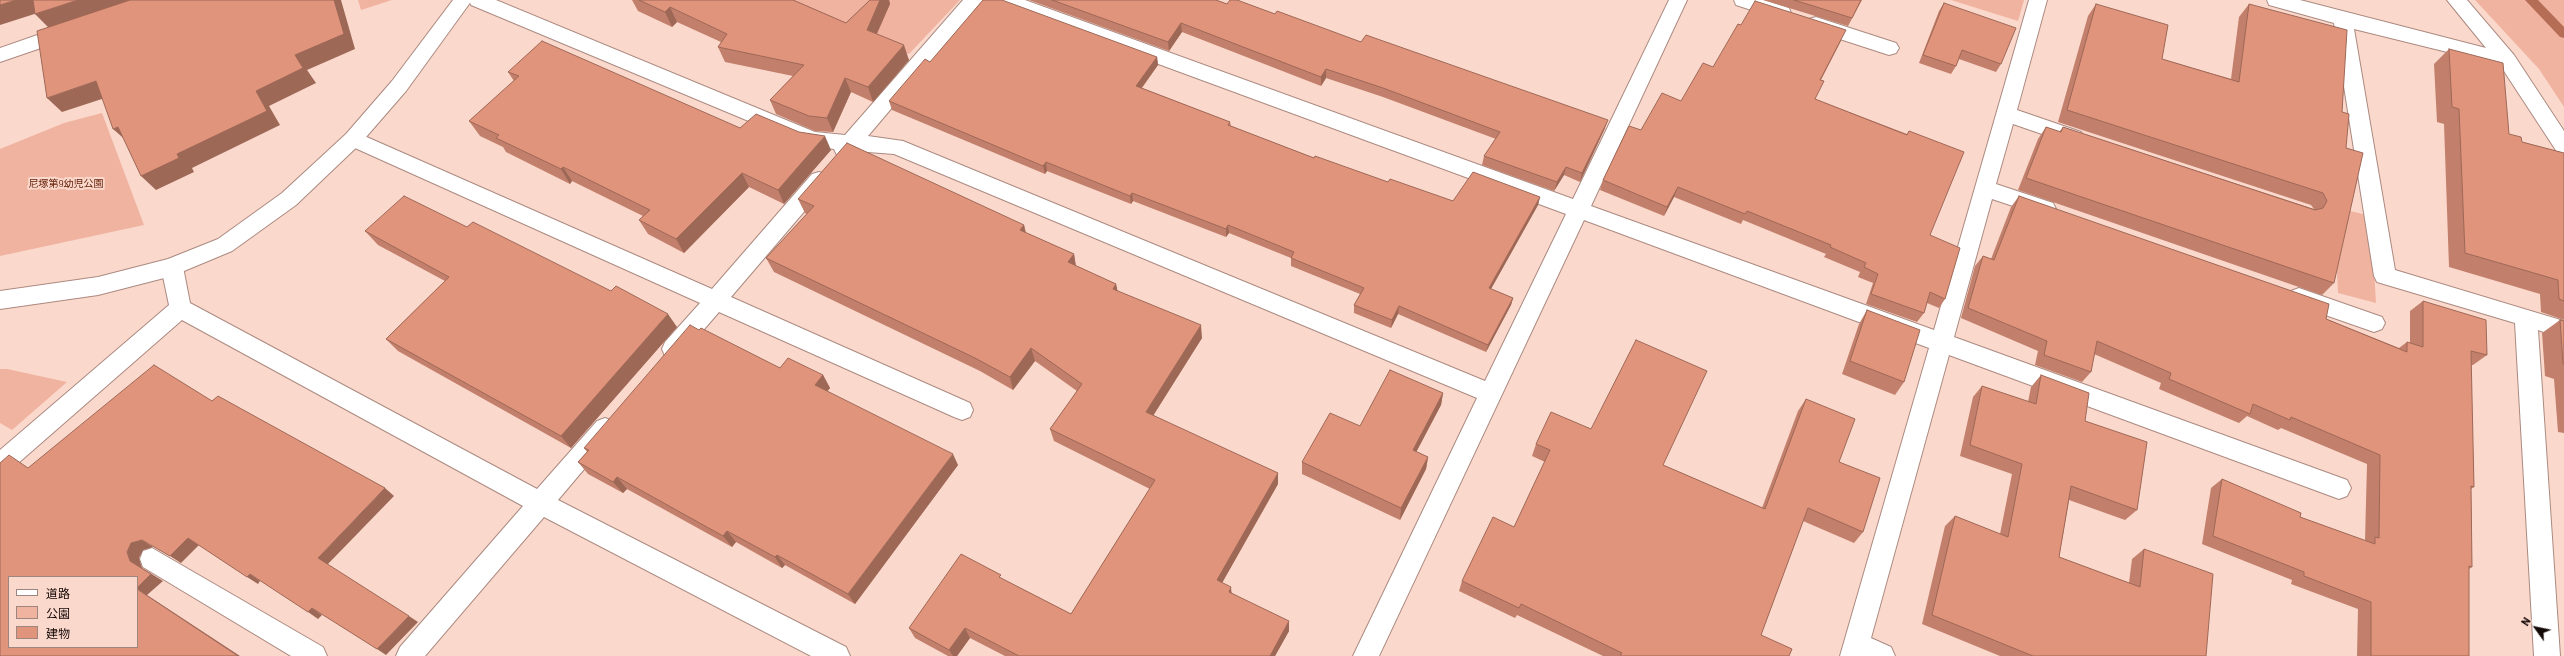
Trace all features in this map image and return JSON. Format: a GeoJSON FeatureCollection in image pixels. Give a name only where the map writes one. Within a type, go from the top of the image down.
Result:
{"type":"FeatureCollection","features":[{"type":"Feature","properties":{"kind":"street"},"geometry":{"type":"LineString","coordinates":[[0,300],[98,286],[172,268],[225,245],[283,204],[353,139],[398,86],[463,0]]}},
{"type":"Feature","properties":{"kind":"street"},"geometry":{"type":"LineString","coordinates":[[478,0],[813,140],[896,146],[1491,394]]}},
{"type":"Feature","properties":{"kind":"street"},"geometry":{"type":"LineString","coordinates":[[659,366],[974,0]]}},
{"type":"Feature","properties":{"kind":"street"},"geometry":{"type":"LineString","coordinates":[[1005,0],[2339,488]]}},
{"type":"Feature","properties":{"kind":"street"},"geometry":{"type":"LineString","coordinates":[[1366,656],[1678,0]]}},
{"type":"Feature","properties":{"kind":"street"},"geometry":{"type":"LineString","coordinates":[[1743,0],[1889,48]]}},
{"type":"Feature","properties":{"kind":"street"},"geometry":{"type":"LineString","coordinates":[[1882,656],[1854,650],[2038,0]]}},
{"type":"Feature","properties":{"kind":"street"},"geometry":{"type":"LineString","coordinates":[[2276,0],[2343,19],[2507,60]]}},
{"type":"Feature","properties":{"kind":"street"},"geometry":{"type":"LineString","coordinates":[[2456,0],[2507,60],[2564,147]]}},
{"type":"Feature","properties":{"kind":"street"},"geometry":{"type":"LineString","coordinates":[[2343,19],[2385,276],[2526,317],[2564,330]]}},
{"type":"Feature","properties":{"kind":"street"},"geometry":{"type":"LineString","coordinates":[[0,55],[82,27]]}},
{"type":"Feature","properties":{"kind":"street"},"geometry":{"type":"LineString","coordinates":[[2006,114],[2095,144]]}},
{"type":"Feature","properties":{"kind":"street"},"geometry":{"type":"LineString","coordinates":[[353,139],[962,410]]}},
{"type":"Feature","properties":{"kind":"street"},"geometry":{"type":"LineString","coordinates":[[1985,188],[2067,216]]}},
{"type":"Feature","properties":{"kind":"street"},"geometry":{"type":"LineString","coordinates":[[172,268],[180,308]]}},
{"type":"Feature","properties":{"kind":"street"},"geometry":{"type":"LineString","coordinates":[[2284,292],[2374,323]]}},
{"type":"Feature","properties":{"kind":"street"},"geometry":{"type":"LineString","coordinates":[[0,465],[180,308]]}},
{"type":"Feature","properties":{"kind":"street"},"geometry":{"type":"LineString","coordinates":[[180,308],[540,503],[837,656]]}},
{"type":"Feature","properties":{"kind":"street"},"geometry":{"type":"LineString","coordinates":[[2526,317],[2547,656]]}},
{"type":"Feature","properties":{"kind":"street"},"geometry":{"type":"LineString","coordinates":[[409,656],[618,414]]}},
{"type":"Feature","properties":{"kind":"street"},"geometry":{"type":"LineString","coordinates":[[152,559],[314,656]]}},
{"type":"Feature","properties":{"kind":"green space"},"geometry":{"type":"Polygon","coordinates":[[[358,0],[392,0],[361,10],[358,0]]]}},
{"type":"Feature","properties":{"kind":"green space"},"geometry":{"type":"Polygon","coordinates":[[[760,0],[960,0],[909,54],[760,0]]]}},
{"type":"Feature","properties":{"kind":"green space"},"geometry":{"type":"Polygon","coordinates":[[[1951,0],[2024,0],[2018,21],[1951,0]]]}},
{"type":"Feature","properties":{"kind":"green space"},"geometry":{"type":"Polygon","coordinates":[[[2475,0],[2564,0],[2564,107],[2539,69],[2475,0]]]}},
{"type":"Feature","properties":{"kind":"green space","name":"尼塚第9幼児公園"},"geometry":{"type":"Polygon","coordinates":[[[102,113],[144,225],[0,256],[0,149],[64,123],[102,113]]]}},
{"type":"Feature","properties":{"kind":"green space"},"geometry":{"type":"Polygon","coordinates":[[[2334,207],[2371,216],[2376,303],[2338,293],[2334,207]]]}},
{"type":"Feature","properties":{"kind":"green space"},"geometry":{"type":"Polygon","coordinates":[[[0,369],[7,369],[67,382],[12,430],[0,423],[0,369]]]}},
{"type":"Feature","properties":{"kind":"building"},"geometry":{"type":"Polygon","coordinates":[[[0,0],[16,0],[0,5],[0,0]]]}},
{"type":"Feature","properties":{"kind":"building"},"geometry":{"type":"Polygon","coordinates":[[[33,0],[78,0],[35,14],[33,0]]]}},
{"type":"Feature","properties":{"kind":"building"},"geometry":{"type":"Polygon","coordinates":[[[130,0],[334,0],[344,34],[295,55],[303,68],[256,91],[267,111],[177,154],[179,158],[141,176],[118,127],[113,129],[96,81],[47,98],[37,31],[130,0]]]}},
{"type":"Feature","properties":{"kind":"building"},"geometry":{"type":"Polygon","coordinates":[[[639,0],[793,0],[846,23],[870,0],[880,0],[867,30],[904,45],[868,87],[845,78],[827,118],[809,116],[770,100],[804,65],[718,47],[727,34],[670,7],[665,12],[639,0]]]}},
{"type":"Feature","properties":{"kind":"building"},"geometry":{"type":"Polygon","coordinates":[[[983,0],[1002,0],[1157,57],[1136,86],[1230,122],[1228,125],[1314,158],[1315,156],[1388,182],[1390,179],[1453,201],[1473,172],[1540,197],[1489,288],[1513,298],[1488,345],[1399,306],[1392,320],[1354,305],[1364,288],[1291,258],[1294,252],[1228,225],[1226,229],[1132,193],[1130,196],[1046,162],[1043,166],[889,101],[925,59],[930,62],[983,0]]]}},
{"type":"Feature","properties":{"kind":"building"},"geometry":{"type":"Polygon","coordinates":[[[1052,0],[1216,0],[1227,4],[1230,0],[1237,0],[1275,14],[1277,11],[1361,42],[1366,35],[1608,120],[1582,173],[1566,167],[1557,182],[1484,156],[1500,132],[1383,88],[1326,69],[1321,77],[1181,23],[1168,42],[1052,0]]]}},
{"type":"Feature","properties":{"kind":"building"},"geometry":{"type":"Polygon","coordinates":[[[1794,0],[1861,0],[1852,18],[1794,0]]]}},
{"type":"Feature","properties":{"kind":"building"},"geometry":{"type":"Polygon","coordinates":[[[1755,1],[1846,30],[1820,80],[1824,81],[1815,99],[1907,135],[1909,131],[1964,152],[1930,235],[1960,248],[1945,299],[1930,292],[1924,313],[1871,294],[1878,274],[1864,267],[1866,263],[1830,247],[1831,245],[1747,211],[1745,214],[1678,187],[1667,207],[1603,180],[1629,126],[1641,130],[1662,93],[1681,101],[1703,63],[1713,67],[1738,24],[1741,25],[1755,1]]]}},
{"type":"Feature","properties":{"kind":"building"},"geometry":{"type":"Polygon","coordinates":[[[1944,3],[2016,28],[2001,64],[1962,50],[1956,66],[1923,55],[1944,3]]]}},
{"type":"Feature","properties":{"kind":"building"},"geometry":{"type":"Polygon","coordinates":[[[2096,4],[2168,25],[2162,59],[2239,82],[2249,4],[2347,30],[2342,112],[2349,114],[2346,148],[2363,153],[2334,283],[2026,178],[2046,127],[2061,132],[2063,127],[2315,210],[2323,208],[2327,201],[2323,193],[2067,110],[2096,4]]]}},
{"type":"Feature","properties":{"kind":"building"},"geometry":{"type":"Polygon","coordinates":[[[542,41],[740,128],[756,114],[799,132],[825,136],[778,190],[742,173],[676,239],[639,220],[650,210],[563,167],[561,169],[496,138],[499,135],[469,121],[519,76],[508,72],[542,41]]]}},
{"type":"Feature","properties":{"kind":"building"},"geometry":{"type":"Polygon","coordinates":[[[2449,49],[2503,63],[2509,134],[2521,137],[2522,142],[2564,153],[2564,301],[2559,299],[2558,280],[2465,253],[2459,109],[2452,107],[2449,49]]]}},
{"type":"Feature","properties":{"kind":"building"},"geometry":{"type":"Polygon","coordinates":[[[847,143],[1024,225],[1020,230],[1074,254],[1068,262],[1116,284],[1113,289],[1201,325],[1146,412],[1278,473],[1217,580],[1231,587],[1229,592],[1289,621],[1270,656],[1019,656],[965,628],[949,650],[909,628],[961,554],[1001,575],[999,577],[1071,614],[1155,480],[1050,429],[1082,384],[1031,348],[1010,377],[975,358],[766,258],[814,206],[798,199],[847,143]]]}},
{"type":"Feature","properties":{"kind":"building"},"geometry":{"type":"Polygon","coordinates":[[[404,196],[467,227],[473,222],[611,291],[616,286],[668,314],[561,436],[386,339],[449,277],[365,231],[404,196]]]}},
{"type":"Feature","properties":{"kind":"building"},"geometry":{"type":"Polygon","coordinates":[[[2019,196],[2329,304],[2326,319],[2407,352],[2407,342],[2423,347],[2423,301],[2486,320],[2487,355],[2471,351],[2474,487],[2471,486],[2472,567],[2469,566],[2469,656],[2371,656],[2371,602],[2304,576],[2304,572],[2213,536],[2222,479],[2301,513],[2300,517],[2375,544],[2375,537],[2379,538],[2380,455],[2291,417],[2290,420],[2253,404],[2250,414],[2169,379],[2171,373],[2097,341],[2091,372],[2044,355],[2047,341],[1968,308],[1983,256],[1994,260],[2019,196]]]}},
{"type":"Feature","properties":{"kind":"building"},"geometry":{"type":"Polygon","coordinates":[[[1867,310],[1920,330],[1904,382],[1850,361],[1867,310]]]}},
{"type":"Feature","properties":{"kind":"building"},"geometry":{"type":"Polygon","coordinates":[[[2560,320],[2564,321],[2564,364],[2563,364],[2560,320]]]}},
{"type":"Feature","properties":{"kind":"building"},"geometry":{"type":"Polygon","coordinates":[[[690,325],[699,330],[701,328],[780,368],[788,358],[823,375],[815,385],[953,454],[848,594],[777,555],[775,557],[727,531],[723,536],[617,477],[613,482],[578,462],[589,450],[584,448],[690,325]]]}},
{"type":"Feature","properties":{"kind":"building"},"geometry":{"type":"Polygon","coordinates":[[[1636,340],[1707,371],[1663,465],[1765,509],[1806,399],[1855,419],[1839,462],[1880,478],[1863,532],[1808,508],[1761,635],[1792,649],[1789,656],[1620,656],[1622,653],[1521,604],[1519,608],[1462,581],[1493,517],[1514,527],[1550,450],[1536,444],[1551,412],[1591,429],[1636,340]]]}},
{"type":"Feature","properties":{"kind":"building"},"geometry":{"type":"Polygon","coordinates":[[[154,365],[212,401],[218,396],[385,488],[318,558],[409,616],[377,649],[312,608],[308,612],[250,574],[247,577],[188,538],[170,556],[142,540],[131,543],[127,552],[130,561],[151,574],[138,587],[138,576],[8,576],[8,648],[138,648],[138,590],[238,656],[0,656],[0,463],[9,455],[28,468],[154,365]]]}},
{"type":"Feature","properties":{"kind":"building"},"geometry":{"type":"Polygon","coordinates":[[[1390,370],[1443,393],[1413,450],[1428,457],[1401,508],[1302,462],[1330,413],[1360,426],[1390,370]]]}},
{"type":"Feature","properties":{"kind":"building"},"geometry":{"type":"Polygon","coordinates":[[[2041,375],[2089,393],[2085,421],[2147,442],[2137,510],[2071,486],[2059,557],[2140,587],[2144,549],[2213,574],[2206,656],[2033,656],[1932,615],[1955,516],[2008,537],[2022,464],[1970,445],[1982,386],[2036,404],[2041,375]]]}},
{"type":"Feature","properties":{"kind":"waterway"},"geometry":{"type":"LineString","coordinates":[[2531,0],[2564,34]]}}]}
